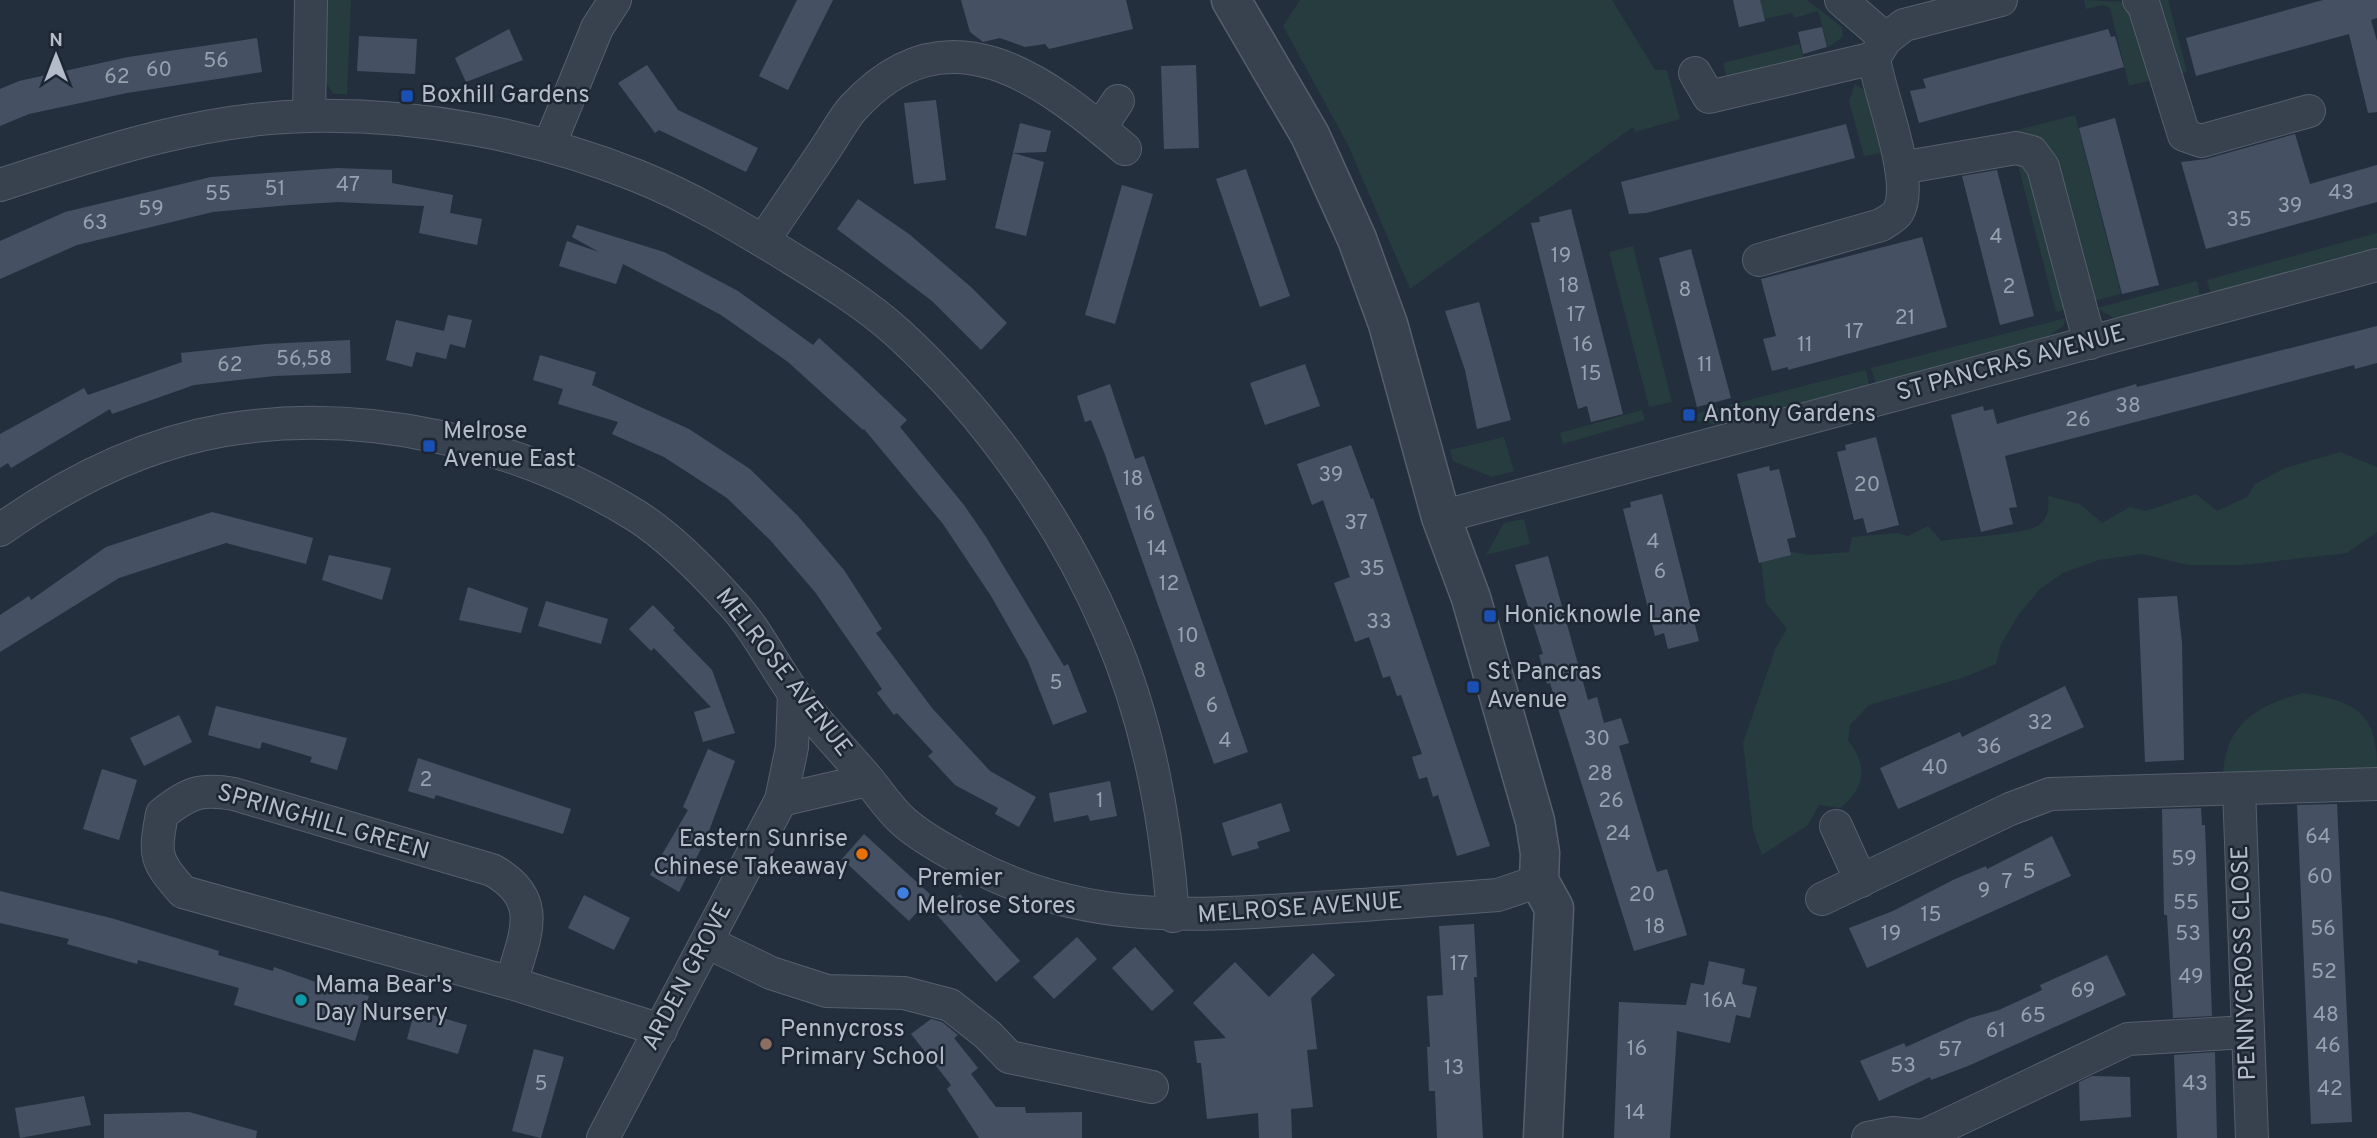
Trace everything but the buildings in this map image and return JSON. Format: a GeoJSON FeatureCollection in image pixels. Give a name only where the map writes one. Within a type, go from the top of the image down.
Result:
{"type":"FeatureCollection","features":[{"type":"Feature","properties":{"kind":"street"},"geometry":{"type":"LineString","coordinates":[[309,116],[311,0]]}},
{"type":"Feature","properties":{"kind":"street"},"geometry":{"type":"LineString","coordinates":[[549,146],[597,28],[615,0]]}},
{"type":"Feature","properties":{"kind":"street"},"geometry":{"type":"LineString","coordinates":[[1231,0],[1310,135],[1357,239],[1388,324],[1441,517],[1471,598],[1535,821],[1540,853],[1539,881],[1554,908],[1543,1138]]}},
{"type":"Feature","properties":{"kind":"street"},"geometry":{"type":"LineString","coordinates":[[1759,260],[1881,225],[1897,213],[1904,195],[1880,49],[1841,0]]}},
{"type":"Feature","properties":{"kind":"street"},"geometry":{"type":"LineString","coordinates":[[1695,73],[1709,97],[1880,49],[1904,25],[2001,0]]}},
{"type":"Feature","properties":{"kind":"street"},"geometry":{"type":"LineString","coordinates":[[2139,0],[2144,6],[2184,135],[2201,141],[2309,111]]}},
{"type":"Feature","properties":{"kind":"street"},"geometry":{"type":"LineString","coordinates":[[762,241],[853,108],[891,76],[933,57],[981,58],[1017,70],[1100,128],[1125,149]]}},
{"type":"Feature","properties":{"kind":"street"},"geometry":{"type":"LineString","coordinates":[[1100,128],[1118,101]]}},
{"type":"Feature","properties":{"kind":"street"},"geometry":{"type":"LineString","coordinates":[[0,185],[107,150],[197,128],[256,119],[309,116],[380,118],[460,127],[549,146],[635,175],[703,206],[840,288],[898,333],[962,400],[1015,467],[1061,536],[1110,632],[1140,720],[1162,816],[1173,916]]}},
{"type":"Feature","properties":{"kind":"street"},"geometry":{"type":"LineString","coordinates":[[1901,169],[2016,148],[2032,152],[2043,167],[2090,343]]}},
{"type":"Feature","properties":{"kind":"street","name":"ST PANCRAS AVENUE"},"geometry":{"type":"LineString","coordinates":[[1441,517],[2377,265]]}},
{"type":"Feature","properties":{"kind":"street","name":"MELROSE AVENUE"},"geometry":{"type":"LineString","coordinates":[[0,530],[89,475],[161,446],[226,430],[303,424],[378,426],[453,440],[575,482],[638,517],[688,559],[735,605],[794,693],[904,822],[969,863],[1029,890],[1096,908],[1173,916],[1234,915],[1498,895],[1539,881]]}},
{"type":"Feature","properties":{"kind":"street","name":"ARDEN GROVE"},"geometry":{"type":"LineString","coordinates":[[603,1138],[780,800],[792,747],[794,693]]}},
{"type":"Feature","properties":{"kind":"street"},"geometry":{"type":"LineString","coordinates":[[780,800],[868,780]]}},
{"type":"Feature","properties":{"kind":"street"},"geometry":{"type":"LineString","coordinates":[[1822,899],[2010,809],[2050,794],[2377,784]]}},
{"type":"Feature","properties":{"kind":"street","name":"PENNYCROSS CLOSE"},"geometry":{"type":"LineString","coordinates":[[2239,789],[2252,1138]]}},
{"type":"Feature","properties":{"kind":"street","name":"SPRINGHILL GREEN"},"geometry":{"type":"LineString","coordinates":[[511,983],[524,936],[528,905],[514,882],[492,870],[234,794],[208,790],[183,797],[162,814],[156,842],[160,866],[183,892],[511,983],[661,1030]]}},
{"type":"Feature","properties":{"kind":"street"},"geometry":{"type":"LineString","coordinates":[[1836,826],[1861,881]]}},
{"type":"Feature","properties":{"kind":"street"},"geometry":{"type":"LineString","coordinates":[[707,942],[771,974],[827,991],[904,993],[950,1005],[988,1035],[1009,1057],[1152,1087]]}},
{"type":"Feature","properties":{"kind":"street"},"geometry":{"type":"LineString","coordinates":[[1868,1138],[1893,1133],[1923,1136],[2128,1039],[2247,1032]]}},
{"type":"Feature","properties":{"kind":"green space"},"geometry":{"type":"Polygon","coordinates":[[[326,0],[351,0],[347,94],[333,94],[324,78],[326,0]]]}},
{"type":"Feature","properties":{"kind":"green space"},"geometry":{"type":"Polygon","coordinates":[[[1300,0],[1612,0],[1655,70],[1667,70],[1680,119],[1635,132],[1633,127],[1410,289],[1348,145],[1283,26],[1300,0]]]}},
{"type":"Feature","properties":{"kind":"green space"},"geometry":{"type":"Polygon","coordinates":[[[1759,0],[1807,0],[1842,27],[1843,37],[1828,47],[1818,11],[1794,18],[1792,13],[1764,19],[1759,0]]]}},
{"type":"Feature","properties":{"kind":"green space"},"geometry":{"type":"Polygon","coordinates":[[[2084,0],[2127,2],[2151,80],[2129,86],[2110,8],[2102,5],[2086,9],[2084,0]]]}},
{"type":"Feature","properties":{"kind":"green space"},"geometry":{"type":"Polygon","coordinates":[[[2157,0],[2168,0],[2187,72],[2174,75],[2157,0]]]}},
{"type":"Feature","properties":{"kind":"green space"},"geometry":{"type":"Polygon","coordinates":[[[1799,44],[1805,61],[1728,81],[1723,63],[1799,44]]]}},
{"type":"Feature","properties":{"kind":"green space"},"geometry":{"type":"Polygon","coordinates":[[[1855,84],[1865,91],[1881,153],[1864,156],[1849,101],[1855,84]]]}},
{"type":"Feature","properties":{"kind":"green space"},"geometry":{"type":"Polygon","coordinates":[[[2075,115],[2121,294],[2091,302],[2053,152],[2036,137],[2014,135],[2014,131],[2075,115]]]}},
{"type":"Feature","properties":{"kind":"green space"},"geometry":{"type":"Polygon","coordinates":[[[2017,161],[2024,163],[2033,176],[2068,309],[2056,312],[2017,161]]]}},
{"type":"Feature","properties":{"kind":"green space"},"geometry":{"type":"Polygon","coordinates":[[[2377,233],[2377,249],[2211,294],[2207,280],[2377,233]]]}},
{"type":"Feature","properties":{"kind":"green space"},"geometry":{"type":"Polygon","coordinates":[[[1633,246],[1672,402],[1649,407],[1609,252],[1633,246]]]}},
{"type":"Feature","properties":{"kind":"green space"},"geometry":{"type":"Polygon","coordinates":[[[2197,281],[2200,296],[2115,319],[2097,308],[2197,281]]]}},
{"type":"Feature","properties":{"kind":"green space"},"geometry":{"type":"Polygon","coordinates":[[[2066,318],[2063,326],[2050,335],[1876,383],[1871,368],[2066,318]]]}},
{"type":"Feature","properties":{"kind":"green space"},"geometry":{"type":"Polygon","coordinates":[[[1866,370],[1869,385],[1718,425],[1687,419],[1686,416],[1866,370]]]}},
{"type":"Feature","properties":{"kind":"green space"},"geometry":{"type":"Polygon","coordinates":[[[1642,410],[1645,420],[1563,444],[1560,433],[1642,410]]]}},
{"type":"Feature","properties":{"kind":"green space"},"geometry":{"type":"Polygon","coordinates":[[[1504,437],[1514,471],[1492,477],[1453,461],[1450,450],[1504,437]]]}},
{"type":"Feature","properties":{"kind":"green space"},"geometry":{"type":"Polygon","coordinates":[[[2340,452],[2377,467],[2377,532],[2347,553],[2243,565],[2188,565],[2142,554],[2099,560],[2063,573],[2040,589],[2019,614],[2001,644],[1996,664],[1962,678],[1869,705],[1850,725],[1848,740],[1861,767],[1861,776],[1855,792],[1840,808],[1819,805],[1808,825],[1762,855],[1753,830],[1743,743],[1776,647],[1787,629],[1766,603],[1761,560],[1778,550],[1809,555],[1849,552],[1852,537],[1897,533],[1908,536],[1928,526],[1941,541],[2021,531],[2039,525],[2045,519],[2048,496],[2080,504],[2102,523],[2130,507],[2146,511],[2196,494],[2217,511],[2247,497],[2255,484],[2285,468],[2340,452]]]}},
{"type":"Feature","properties":{"kind":"green space"},"geometry":{"type":"Polygon","coordinates":[[[1524,519],[1530,544],[1486,555],[1504,523],[1524,519]]]}},
{"type":"Feature","properties":{"kind":"green space"},"geometry":{"type":"Polygon","coordinates":[[[2303,693],[2336,700],[2359,712],[2373,733],[2377,767],[2223,776],[2230,743],[2246,720],[2271,704],[2303,693]]]}},
{"type":"Feature","properties":{"kind":"place","name":"Boxhill Gardens"},"geometry":{"type":"Point","coordinates":[407,96]}},
{"type":"Feature","properties":{"kind":"place","name":"Antony Gardens"},"geometry":{"type":"Point","coordinates":[1689,415]}},
{"type":"Feature","properties":{"kind":"place","name":"Melrose Avenue East"},"geometry":{"type":"Point","coordinates":[429,446]}},
{"type":"Feature","properties":{"kind":"place","name":"Honicknowle Lane"},"geometry":{"type":"Point","coordinates":[1490,616]}},
{"type":"Feature","properties":{"kind":"place","name":"St Pancras Avenue"},"geometry":{"type":"Point","coordinates":[1473,687]}},
{"type":"Feature","properties":{"kind":"place","name":"Eastern Sunrise Chinese Takeaway"},"geometry":{"type":"Point","coordinates":[862,854]}},
{"type":"Feature","properties":{"kind":"place","name":"Premier Melrose Stores"},"geometry":{"type":"Point","coordinates":[903,893]}},
{"type":"Feature","properties":{"kind":"place","name":"Mama Bear's Day Nursery"},"geometry":{"type":"Point","coordinates":[301,1000]}},
{"type":"Feature","properties":{"kind":"place","name":"Pennycross Primary School"},"geometry":{"type":"Point","coordinates":[766,1044]}}]}
